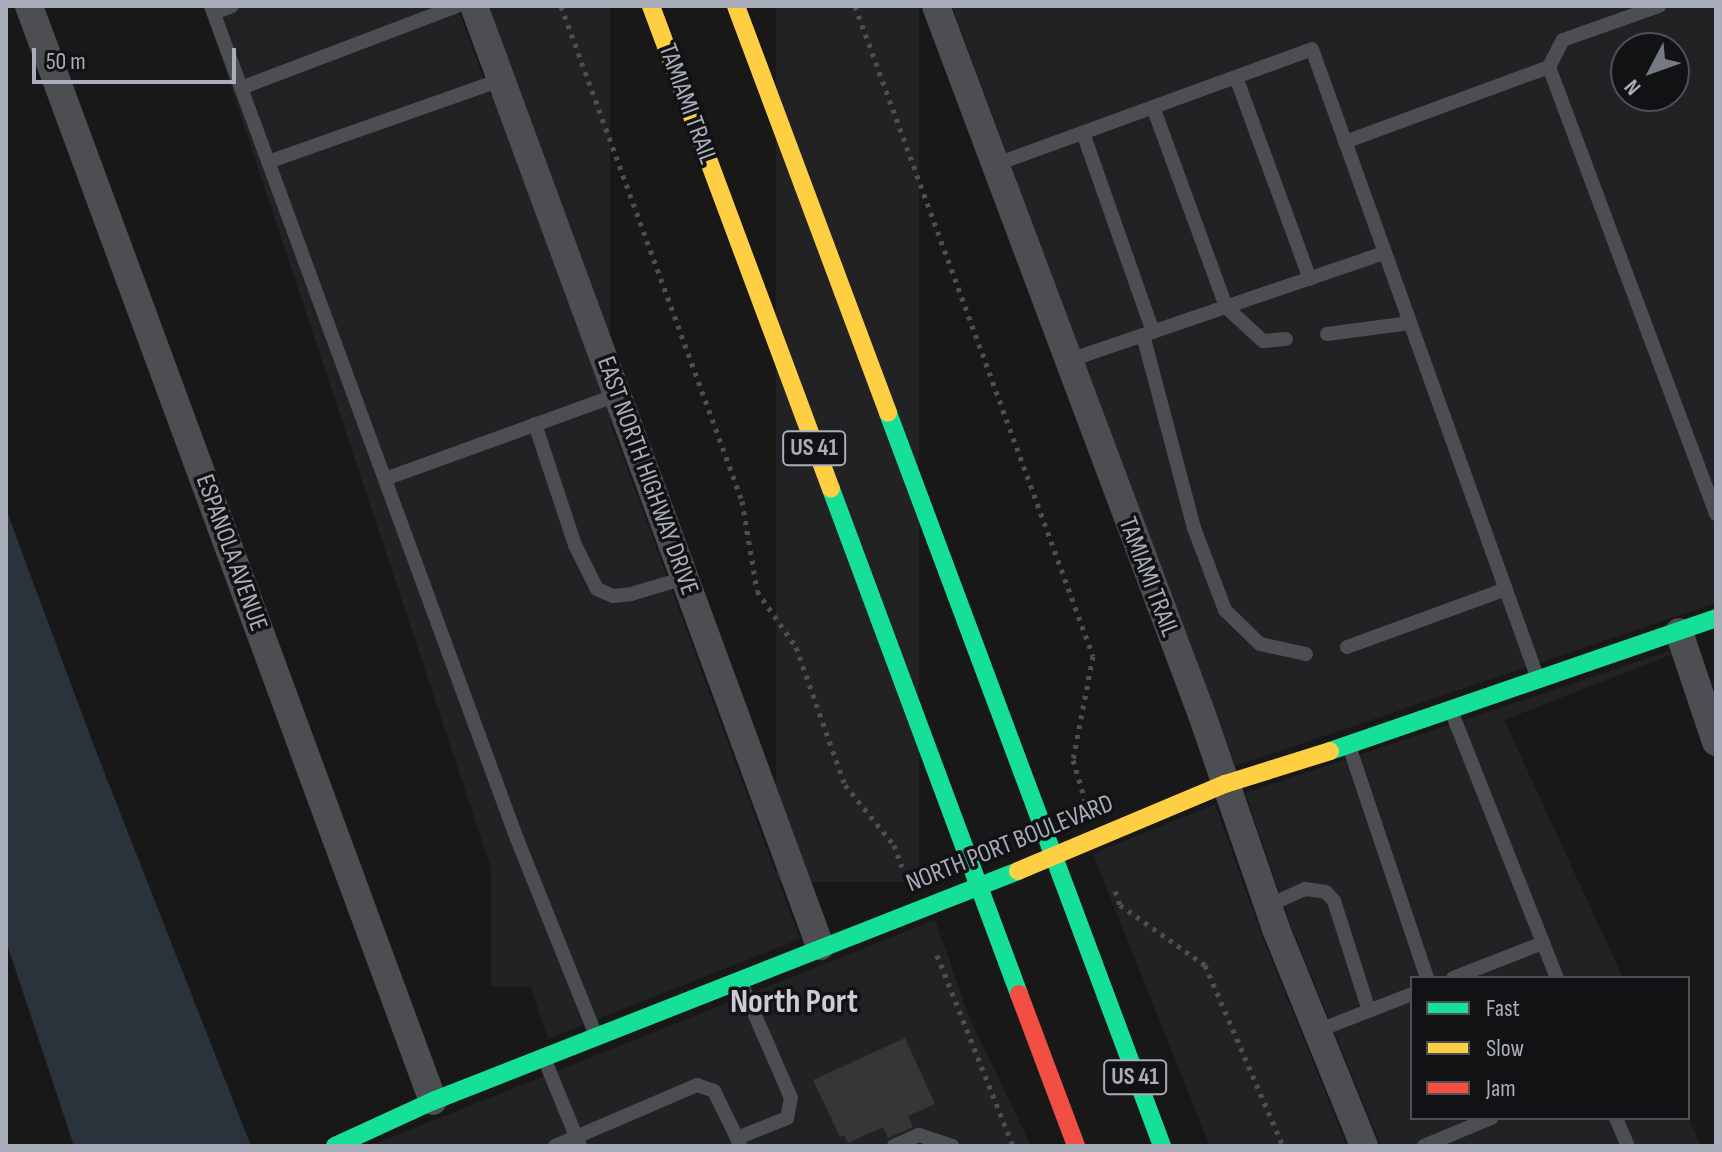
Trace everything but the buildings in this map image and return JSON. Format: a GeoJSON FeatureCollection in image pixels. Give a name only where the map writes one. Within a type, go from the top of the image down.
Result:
{"type":"FeatureCollection","features":[{"type":"Feature","properties":{"kind":"main road","name":"TAMIAMI TRAIL"},"geometry":{"type":"LineString","coordinates":[[651,6],[977,889],[1076,1146]]}},
{"type":"Feature","properties":{"kind":"main road","name":"US 41"},"geometry":{"type":"LineString","coordinates":[[736,6],[1050,856],[1162,1146]]}},
{"type":"Feature","properties":{"kind":"main road","name":"NORTH PORT BOULEVARD"},"geometry":{"type":"LineString","coordinates":[[335,1146],[433,1101],[820,946],[977,889],[1225,784],[1452,713],[1716,618]]}},
{"type":"Feature","properties":{"kind":"street","name":"ESPANOLA AVENUE"},"geometry":{"type":"LineString","coordinates":[[29,6],[433,1101]]}},
{"type":"Feature","properties":{"kind":"street","name":"EAST NORTH HIGHWAY DRIVE"},"geometry":{"type":"LineString","coordinates":[[474,6],[820,946]]}},
{"type":"Feature","properties":{"kind":"street","name":"TAMIAMI TRAIL"},"geometry":{"type":"LineString","coordinates":[[936,6],[1225,784],[1267,906],[1364,1146]]}},
{"type":"Feature","properties":{"kind":"street"},"geometry":{"type":"LineString","coordinates":[[1679,632],[1716,742]]}},
{"type":"Feature","properties":{"kind":"lane"},"geometry":{"type":"LineString","coordinates":[[232,6],[213,10],[385,479],[596,1036]]}},
{"type":"Feature","properties":{"kind":"lane"},"geometry":{"type":"LineString","coordinates":[[241,88],[457,6]]}},
{"type":"Feature","properties":{"kind":"lane"},"geometry":{"type":"LineString","coordinates":[[1345,142],[1549,67],[1563,40],[1659,6]]}},
{"type":"Feature","properties":{"kind":"lane"},"geometry":{"type":"LineString","coordinates":[[994,165],[1312,49],[1539,682]]}},
{"type":"Feature","properties":{"kind":"lane"},"geometry":{"type":"LineString","coordinates":[[1549,67],[1716,514]]}},
{"type":"Feature","properties":{"kind":"lane"},"geometry":{"type":"LineString","coordinates":[[1236,77],[1310,279]]}},
{"type":"Feature","properties":{"kind":"lane"},"geometry":{"type":"LineString","coordinates":[[268,162],[501,80]]}},
{"type":"Feature","properties":{"kind":"lane"},"geometry":{"type":"LineString","coordinates":[[1153,107],[1226,307],[1263,341],[1286,339]]}},
{"type":"Feature","properties":{"kind":"lane"},"geometry":{"type":"LineString","coordinates":[[1083,133],[1148,333],[1194,528],[1225,610],[1260,644],[1306,654]]}},
{"type":"Feature","properties":{"kind":"lane"},"geometry":{"type":"LineString","coordinates":[[1067,361],[1385,253]]}},
{"type":"Feature","properties":{"kind":"lane"},"geometry":{"type":"LineString","coordinates":[[1327,334],[1410,323]]}},
{"type":"Feature","properties":{"kind":"lane"},"geometry":{"type":"LineString","coordinates":[[385,479],[617,395]]}},
{"type":"Feature","properties":{"kind":"lane"},"geometry":{"type":"LineString","coordinates":[[535,424],[575,545],[597,589],[613,596],[631,594],[685,578]]}},
{"type":"Feature","properties":{"kind":"lane"},"geometry":{"type":"LineString","coordinates":[[1347,647],[1506,589]]}},
{"type":"Feature","properties":{"kind":"lane"},"geometry":{"type":"LineString","coordinates":[[1452,713],[1556,976]]}},
{"type":"Feature","properties":{"kind":"lane"},"geometry":{"type":"LineString","coordinates":[[1349,745],[1426,976]]}},
{"type":"Feature","properties":{"kind":"lane"},"geometry":{"type":"LineString","coordinates":[[1267,906],[1305,889],[1326,892],[1334,901],[1369,1011]]}},
{"type":"Feature","properties":{"kind":"lane"},"geometry":{"type":"LineString","coordinates":[[1458,976],[1543,943]]}},
{"type":"Feature","properties":{"kind":"lane"},"geometry":{"type":"LineString","coordinates":[[555,1146],[579,1142],[697,1085],[714,1091],[739,1142],[787,1118],[791,1098],[739,979]]}},
{"type":"Feature","properties":{"kind":"lane"},"geometry":{"type":"LineString","coordinates":[[1317,1031],[1410,995]]}},
{"type":"Feature","properties":{"kind":"lane"},"geometry":{"type":"LineString","coordinates":[[544,1057],[579,1142]]}},
{"type":"Feature","properties":{"kind":"lane"},"geometry":{"type":"LineString","coordinates":[[1424,1146],[1486,1120]]}},
{"type":"Feature","properties":{"kind":"lane"},"geometry":{"type":"LineString","coordinates":[[1617,1120],[1628,1146]]}},
{"type":"Feature","properties":{"kind":"lane"},"geometry":{"type":"LineString","coordinates":[[894,1146],[919,1135],[952,1146]]}},
{"type":"Feature","properties":{"kind":"path"},"geometry":{"type":"LineString","coordinates":[[561,6],[742,501],[757,591],[796,647],[845,785],[894,845],[902,867]]}},
{"type":"Feature","properties":{"kind":"path"},"geometry":{"type":"LineString","coordinates":[[855,6],[1093,656],[1073,760],[1085,800]]}},
{"type":"Feature","properties":{"kind":"path"},"geometry":{"type":"LineString","coordinates":[[1115,891],[1120,905],[1205,965],[1283,1146]]}},
{"type":"Feature","properties":{"kind":"path"},"geometry":{"type":"LineString","coordinates":[[937,955],[1013,1146]]}},
{"type":"Feature","properties":{"kind":"shaded area"},"geometry":{"type":"Polygon","coordinates":[[[204,6],[457,6],[800,939],[548,1039],[204,6]]]}},
{"type":"Feature","properties":{"kind":"shaded area"},"geometry":{"type":"Polygon","coordinates":[[[491,6],[610,6],[610,987],[491,987],[491,6]]]}},
{"type":"Feature","properties":{"kind":"shaded area"},"geometry":{"type":"Polygon","coordinates":[[[776,6],[919,6],[919,882],[776,882],[776,6]]]}},
{"type":"Feature","properties":{"kind":"shaded area"},"geometry":{"type":"Polygon","coordinates":[[[952,6],[1716,6],[1716,603],[1235,766],[952,6]]]}},
{"type":"Feature","properties":{"kind":"shaded area"},"geometry":{"type":"Polygon","coordinates":[[[6,509],[92,741],[251,1146],[74,1146],[6,941],[6,509]]]}},
{"type":"Feature","properties":{"kind":"shaded area"},"geometry":{"type":"Polygon","coordinates":[[[1669,651],[1671,655],[1504,720],[1622,976],[1410,976],[1410,1120],[1689,1120],[1701,1146],[1381,1146],[1290,923],[1245,793],[1669,651]]]}},
{"type":"Feature","properties":{"kind":"shaded area"},"geometry":{"type":"Polygon","coordinates":[[[1215,804],[1262,936],[1347,1146],[1210,1146],[1093,854],[1215,804]]]}},
{"type":"Feature","properties":{"kind":"shaded area"},"geometry":{"type":"Polygon","coordinates":[[[935,920],[968,1014],[1031,1146],[369,1146],[935,920]]]}},
{"type":"Feature","properties":{"kind":"traffic: fast"},"geometry":{"type":"LineString","coordinates":[[888,413],[1162,1146]]}},
{"type":"Feature","properties":{"kind":"traffic: fast"},"geometry":{"type":"LineString","coordinates":[[831,489],[1019,994]]}},
{"type":"Feature","properties":{"kind":"traffic: fast"},"geometry":{"type":"LineString","coordinates":[[1330,751],[1716,618]]}},
{"type":"Feature","properties":{"kind":"traffic: fast"},"geometry":{"type":"LineString","coordinates":[[335,1146],[433,1101],[1018,871]]}},
{"type":"Feature","properties":{"kind":"traffic: slow"},"geometry":{"type":"LineString","coordinates":[[651,6],[831,489]]}},
{"type":"Feature","properties":{"kind":"traffic: slow"},"geometry":{"type":"LineString","coordinates":[[736,6],[888,413]]}},
{"type":"Feature","properties":{"kind":"traffic: slow"},"geometry":{"type":"LineString","coordinates":[[1018,871],[1225,784],[1330,751]]}},
{"type":"Feature","properties":{"kind":"traffic: jam"},"geometry":{"type":"LineString","coordinates":[[1019,994],[1076,1146]]}},
{"type":"Feature","properties":{"kind":"district","name":"North Port"},"geometry":{"type":"Point","coordinates":[794,1002]}}]}
